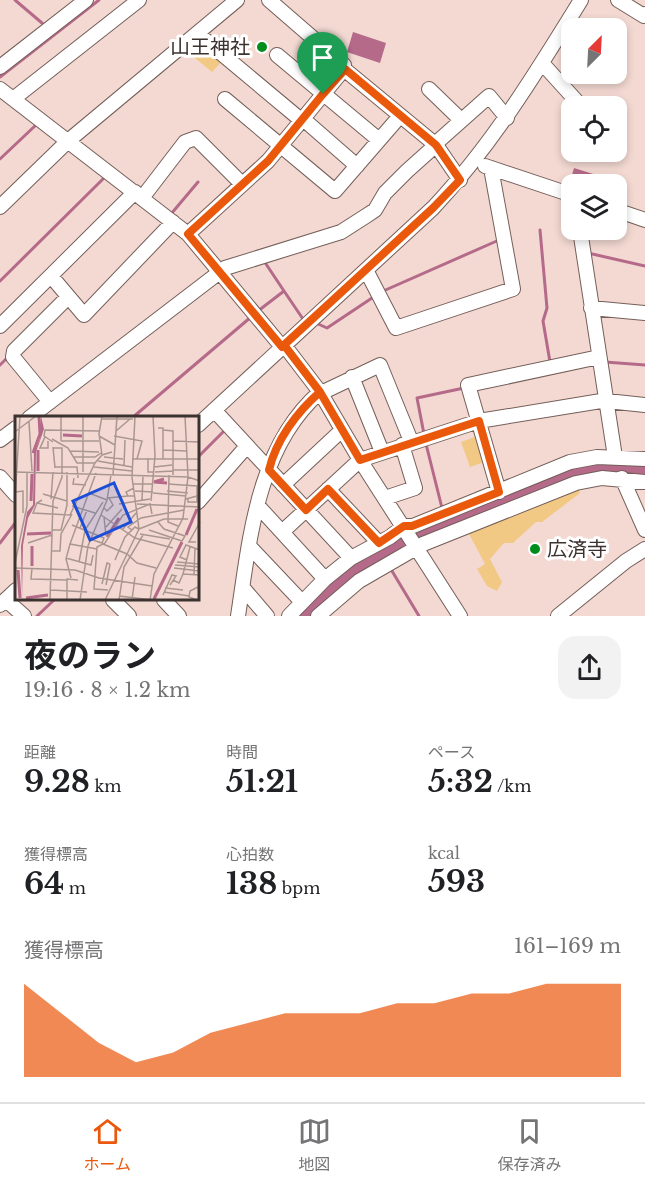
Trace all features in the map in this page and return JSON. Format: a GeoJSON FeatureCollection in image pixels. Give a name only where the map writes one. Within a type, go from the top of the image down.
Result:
{"type":"FeatureCollection","features":[{"type":"Feature","properties":{"kind":"street"},"geometry":{"type":"LineString","coordinates":[[0,67],[86,0]]}},
{"type":"Feature","properties":{"kind":"street"},"geometry":{"type":"LineString","coordinates":[[13,99],[139,0]]}},
{"type":"Feature","properties":{"kind":"street"},"geometry":{"type":"LineString","coordinates":[[0,207],[68,141],[237,0]]}},
{"type":"Feature","properties":{"kind":"street"},"geometry":{"type":"LineString","coordinates":[[269,0],[344,65],[345,69],[435,145],[460,180]]}},
{"type":"Feature","properties":{"kind":"street"},"geometry":{"type":"LineString","coordinates":[[200,423],[433,208],[460,180],[507,118],[581,0]]}},
{"type":"Feature","properties":{"kind":"street"},"geometry":{"type":"LineString","coordinates":[[618,0],[644,16],[645,14]]}},
{"type":"Feature","properties":{"kind":"street"},"geometry":{"type":"LineString","coordinates":[[198,34],[357,166]]}},
{"type":"Feature","properties":{"kind":"street"},"geometry":{"type":"LineString","coordinates":[[276,55],[379,140]]}},
{"type":"Feature","properties":{"kind":"street"},"geometry":{"type":"LineString","coordinates":[[542,63],[572,96]]}},
{"type":"Feature","properties":{"kind":"street"},"geometry":{"type":"LineString","coordinates":[[188,234],[268,161],[345,69]]}},
{"type":"Feature","properties":{"kind":"street"},"geometry":{"type":"LineString","coordinates":[[0,89],[188,234],[320,392],[360,460],[460,616]]}},
{"type":"Feature","properties":{"kind":"street"},"geometry":{"type":"LineString","coordinates":[[429,89],[461,120]]}},
{"type":"Feature","properties":{"kind":"street"},"geometry":{"type":"LineString","coordinates":[[32,416],[225,268],[341,232],[375,210],[386,193],[489,96],[507,118]]}},
{"type":"Feature","properties":{"kind":"street"},"geometry":{"type":"LineString","coordinates":[[225,99],[335,191],[400,116]]}},
{"type":"Feature","properties":{"kind":"street"},"geometry":{"type":"LineString","coordinates":[[0,326],[138,195],[185,142],[196,138],[242,184]]}},
{"type":"Feature","properties":{"kind":"street"},"geometry":{"type":"LineString","coordinates":[[474,162],[561,191]]}},
{"type":"Feature","properties":{"kind":"street"},"geometry":{"type":"LineString","coordinates":[[366,270],[396,328],[513,289],[491,168]]}},
{"type":"Feature","properties":{"kind":"street"},"geometry":{"type":"LineString","coordinates":[[627,214],[645,220]]}},
{"type":"Feature","properties":{"kind":"street"},"geometry":{"type":"LineString","coordinates":[[51,276],[84,315],[173,222]]}},
{"type":"Feature","properties":{"kind":"street"},"geometry":{"type":"LineString","coordinates":[[581,240],[615,457]]}},
{"type":"Feature","properties":{"kind":"street"},"geometry":{"type":"LineString","coordinates":[[50,402],[13,357],[14,351],[68,297]]}},
{"type":"Feature","properties":{"kind":"street"},"geometry":{"type":"LineString","coordinates":[[591,308],[645,313]]}},
{"type":"Feature","properties":{"kind":"street"},"geometry":{"type":"LineString","coordinates":[[499,492],[468,385],[599,357]]}},
{"type":"Feature","properties":{"kind":"street"},"geometry":{"type":"LineString","coordinates":[[238,616],[258,506],[272,456],[287,428],[320,392],[380,364],[406,443],[415,488],[385,498]]}},
{"type":"Feature","properties":{"kind":"street"},"geometry":{"type":"LineString","coordinates":[[352,377],[382,452]]}},
{"type":"Feature","properties":{"kind":"street"},"geometry":{"type":"LineString","coordinates":[[282,532],[360,460],[406,443],[479,421],[607,401],[645,405]]}},
{"type":"Feature","properties":{"kind":"street"},"geometry":{"type":"LineString","coordinates":[[214,410],[351,558]]}},
{"type":"Feature","properties":{"kind":"street"},"geometry":{"type":"LineString","coordinates":[[0,440],[15,429]]}},
{"type":"Feature","properties":{"kind":"street"},"geometry":{"type":"LineString","coordinates":[[283,486],[342,430]]}},
{"type":"Feature","properties":{"kind":"street"},"geometry":{"type":"LineString","coordinates":[[200,500],[247,446]]}},
{"type":"Feature","properties":{"kind":"street"},"geometry":{"type":"LineString","coordinates":[[288,616],[325,579],[351,558],[405,528],[570,462],[585,458],[645,459]]}},
{"type":"Feature","properties":{"kind":"street"},"geometry":{"type":"LineString","coordinates":[[0,477],[15,494]]}},
{"type":"Feature","properties":{"kind":"street"},"geometry":{"type":"LineString","coordinates":[[318,616],[359,581],[416,546],[576,483],[622,478],[645,482]]}},
{"type":"Feature","properties":{"kind":"street"},"geometry":{"type":"LineString","coordinates":[[622,478],[645,530]]}},
{"type":"Feature","properties":{"kind":"street"},"geometry":{"type":"LineString","coordinates":[[328,489],[379,543]]}},
{"type":"Feature","properties":{"kind":"street"},"geometry":{"type":"LineString","coordinates":[[258,506],[325,579]]}},
{"type":"Feature","properties":{"kind":"street"},"geometry":{"type":"LineString","coordinates":[[250,547],[302,602]]}},
{"type":"Feature","properties":{"kind":"street"},"geometry":{"type":"LineString","coordinates":[[558,616],[626,561],[645,549]]}},
{"type":"Feature","properties":{"kind":"street"},"geometry":{"type":"LineString","coordinates":[[243,588],[267,616]]}},
{"type":"Feature","properties":{"kind":"street"},"geometry":{"type":"LineString","coordinates":[[8,598],[24,616]]}},
{"type":"Feature","properties":{"kind":"street"},"geometry":{"type":"LineString","coordinates":[[114,601],[129,616]]}},
{"type":"Feature","properties":{"kind":"street"},"geometry":{"type":"LineString","coordinates":[[165,601],[179,616]]}},
{"type":"Feature","properties":{"kind":"shaded area"},"geometry":{"type":"Polygon","coordinates":[[[353,32],[386,43],[380,63],[347,52],[353,32]]]}},
{"type":"Feature","properties":{"kind":"shaded area"},"geometry":{"type":"Polygon","coordinates":[[[199,38],[225,58],[212,72],[185,50],[199,38]]]}},
{"type":"Feature","properties":{"kind":"shaded area"},"geometry":{"type":"Polygon","coordinates":[[[574,168],[593,174],[572,174],[574,168]]]}},
{"type":"Feature","properties":{"kind":"shaded area"},"geometry":{"type":"Polygon","coordinates":[[[480,435],[487,461],[470,467],[461,442],[480,435]]]}},
{"type":"Feature","properties":{"kind":"shaded area"},"geometry":{"type":"Polygon","coordinates":[[[577,485],[580,493],[542,522],[536,522],[513,543],[504,543],[490,559],[502,582],[497,591],[487,586],[477,569],[485,564],[467,530],[577,485]]]}},
{"type":"Feature","properties":{"kind":"waterway"},"geometry":{"type":"LineString","coordinates":[[15,0],[42,23]]}},
{"type":"Feature","properties":{"kind":"waterway"},"geometry":{"type":"LineString","coordinates":[[0,77],[99,0]]}},
{"type":"Feature","properties":{"kind":"waterway"},"geometry":{"type":"LineString","coordinates":[[0,159],[37,124]]}},
{"type":"Feature","properties":{"kind":"waterway"},"geometry":{"type":"LineString","coordinates":[[0,281],[105,177],[107,178]]}},
{"type":"Feature","properties":{"kind":"waterway"},"geometry":{"type":"LineString","coordinates":[[171,214],[198,182]]}},
{"type":"Feature","properties":{"kind":"waterway"},"geometry":{"type":"LineString","coordinates":[[540,230],[547,308],[543,321],[550,362]]}},
{"type":"Feature","properties":{"kind":"waterway"},"geometry":{"type":"LineString","coordinates":[[381,292],[499,240]]}},
{"type":"Feature","properties":{"kind":"waterway"},"geometry":{"type":"LineString","coordinates":[[588,253],[645,266]]}},
{"type":"Feature","properties":{"kind":"waterway"},"geometry":{"type":"LineString","coordinates":[[264,261],[284,291]]}},
{"type":"Feature","properties":{"kind":"waterway"},"geometry":{"type":"LineString","coordinates":[[258,311],[284,291],[303,319]]}},
{"type":"Feature","properties":{"kind":"waterway"},"geometry":{"type":"LineString","coordinates":[[316,323],[327,328],[375,296]]}},
{"type":"Feature","properties":{"kind":"waterway"},"geometry":{"type":"LineString","coordinates":[[134,416],[251,317]]}},
{"type":"Feature","properties":{"kind":"waterway"},"geometry":{"type":"LineString","coordinates":[[0,365],[8,357]]}},
{"type":"Feature","properties":{"kind":"waterway"},"geometry":{"type":"LineString","coordinates":[[605,362],[645,365]]}},
{"type":"Feature","properties":{"kind":"waterway"},"geometry":{"type":"LineString","coordinates":[[424,434],[417,398],[464,388]]}},
{"type":"Feature","properties":{"kind":"waterway"},"geometry":{"type":"LineString","coordinates":[[200,455],[225,430]]}},
{"type":"Feature","properties":{"kind":"waterway"},"geometry":{"type":"LineString","coordinates":[[426,444],[442,508],[444,508]]}},
{"type":"Feature","properties":{"kind":"waterway"},"geometry":{"type":"LineString","coordinates":[[304,616],[353,572],[407,539],[570,473],[590,468],[645,473]]}},
{"type":"Feature","properties":{"kind":"waterway"},"geometry":{"type":"LineString","coordinates":[[0,543],[15,523]]}},
{"type":"Feature","properties":{"kind":"waterway"},"geometry":{"type":"LineString","coordinates":[[392,571],[419,616]]}},
{"type":"Feature","properties":{"kind":"waterway"},"geometry":{"type":"LineString","coordinates":[[37,616],[53,601]]}},
{"type":"Feature","properties":{"kind":"place","name":"山王神社"},"geometry":{"type":"Point","coordinates":[262,47]}},
{"type":"Feature","properties":{"kind":"place","name":"広済寺"},"geometry":{"type":"Point","coordinates":[535,549]}},
{"type":"Feature","properties":{"kind":"route"},"geometry":{"type":"LineString","coordinates":[[323,94],[268,161],[188,234],[282,347],[284,345],[320,392],[287,428],[272,456],[269,470],[306,510],[328,489],[379,543],[404,526],[412,526],[499,492],[479,421],[411,441],[360,460],[320,392],[284,345],[433,208],[460,180],[436,145],[345,69],[323,94]]}}]}
